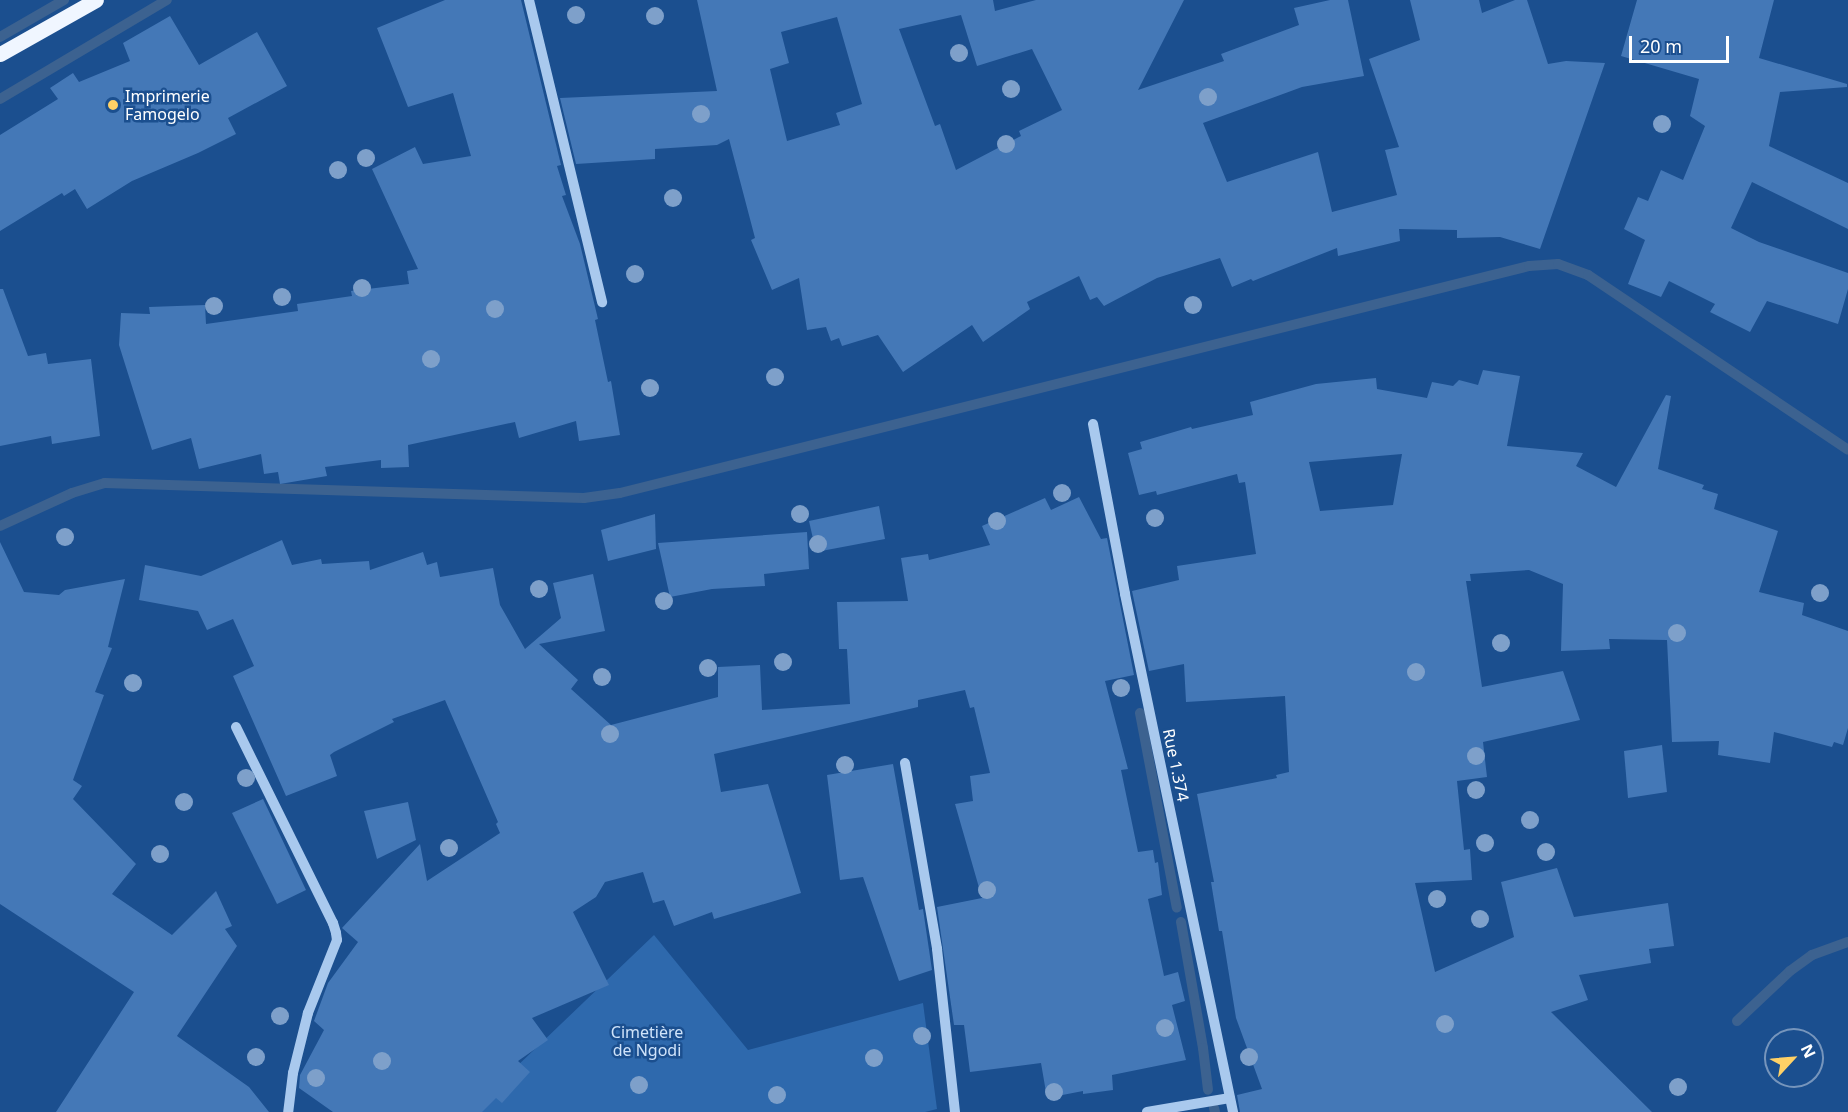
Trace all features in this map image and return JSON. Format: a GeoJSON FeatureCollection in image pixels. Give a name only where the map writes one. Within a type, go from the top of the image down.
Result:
{"type":"FeatureCollection","features":[{"type":"Feature","properties":{"kind":"main road"},"geometry":{"type":"LineString","coordinates":[[0,54],[96,0]]}},
{"type":"Feature","properties":{"kind":"street"},"geometry":{"type":"LineString","coordinates":[[529,0],[602,302]]}},
{"type":"Feature","properties":{"kind":"street","name":"Rue 1.374"},"geometry":{"type":"LineString","coordinates":[[1093,424],[1125,594],[1233,1112]]}},
{"type":"Feature","properties":{"kind":"street"},"geometry":{"type":"LineString","coordinates":[[236,727],[333,923],[337,940],[308,1013],[293,1073],[288,1112]]}},
{"type":"Feature","properties":{"kind":"street"},"geometry":{"type":"LineString","coordinates":[[904,764],[937,949],[955,1112]]}},
{"type":"Feature","properties":{"kind":"street"},"geometry":{"type":"LineString","coordinates":[[1147,1112],[1230,1098]]}},
{"type":"Feature","properties":{"kind":"green space","name":"Cimetière de Ngodi"},"geometry":{"type":"Polygon","coordinates":[[[654,935],[748,1050],[923,1003],[937,1109],[925,1112],[469,1112],[654,935]]]}},
{"type":"Feature","properties":{"kind":"building"},"geometry":{"type":"Polygon","coordinates":[[[445,0],[521,0],[561,165],[557,166],[566,195],[562,196],[580,244],[598,319],[595,320],[608,382],[611,381],[620,435],[579,441],[576,421],[519,438],[515,422],[408,445],[409,467],[381,468],[381,460],[325,467],[327,476],[280,484],[278,472],[264,474],[261,454],[199,469],[191,438],[152,450],[119,345],[121,313],[150,314],[149,307],[205,305],[206,324],[298,311],[297,304],[352,296],[351,291],[409,284],[407,271],[418,269],[372,169],[415,147],[423,164],[471,156],[453,93],[408,107],[377,28],[445,0]]]}},
{"type":"Feature","properties":{"kind":"building"},"geometry":{"type":"Polygon","coordinates":[[[697,0],[993,0],[995,11],[1036,0],[1184,0],[1138,90],[1224,61],[1221,54],[1299,25],[1294,8],[1330,0],[1348,0],[1364,76],[1302,87],[1203,123],[1227,182],[1318,152],[1332,212],[1397,195],[1385,150],[1399,147],[1369,59],[1420,40],[1410,0],[1479,0],[1482,13],[1515,0],[1527,0],[1548,64],[1566,61],[1605,63],[1540,249],[1500,237],[1457,238],[1457,230],[1399,229],[1400,241],[1338,256],[1337,248],[1232,287],[1220,258],[1157,278],[1104,306],[1097,297],[1090,300],[1079,276],[1027,302],[1030,309],[983,342],[972,325],[903,372],[878,335],[842,346],[839,338],[831,341],[826,327],[807,330],[799,278],[772,290],[751,240],[755,238],[729,139],[717,145],[655,149],[655,159],[576,164],[560,98],[717,91],[697,0]],[[961,15],[899,29],[935,126],[940,124],[956,170],[1021,136],[1019,131],[1062,110],[1032,49],[977,66],[961,15]],[[837,17],[781,32],[789,63],[770,69],[787,141],[840,125],[836,113],[862,104],[837,17]]]}},
{"type":"Feature","properties":{"kind":"building"},"geometry":{"type":"Polygon","coordinates":[[[1637,0],[1774,0],[1759,58],[1847,84],[1847,87],[1780,92],[1769,146],[1848,183],[1848,229],[1752,182],[1731,228],[1759,242],[1848,273],[1848,289],[1838,324],[1767,301],[1750,332],[1710,312],[1715,304],[1669,281],[1661,297],[1628,284],[1645,240],[1624,229],[1638,197],[1648,201],[1661,170],[1683,180],[1705,126],[1690,116],[1699,79],[1621,56],[1637,0]]]}},
{"type":"Feature","properties":{"kind":"building"},"geometry":{"type":"Polygon","coordinates":[[[170,16],[199,65],[257,32],[287,86],[228,118],[236,134],[132,181],[87,209],[75,189],[64,196],[62,193],[0,231],[0,135],[58,99],[50,88],[73,73],[79,82],[130,61],[123,43],[170,16]]]}},
{"type":"Feature","properties":{"kind":"building"},"geometry":{"type":"Polygon","coordinates":[[[0,289],[3,289],[28,356],[46,353],[48,364],[91,359],[100,436],[52,444],[51,436],[0,446],[0,289]]]}},
{"type":"Feature","properties":{"kind":"building"},"geometry":{"type":"Polygon","coordinates":[[[1483,370],[1520,376],[1507,446],[1583,453],[1576,466],[1616,487],[1666,395],[1671,396],[1658,469],[1704,485],[1702,489],[1718,494],[1714,509],[1778,531],[1759,592],[1804,603],[1802,615],[1848,631],[1848,728],[1843,745],[1834,742],[1832,747],[1774,732],[1770,763],[1718,755],[1719,741],[1672,742],[1667,640],[1609,639],[1610,649],[1561,651],[1563,584],[1529,570],[1470,574],[1471,581],[1466,581],[1482,687],[1563,671],[1580,720],[1483,742],[1487,777],[1457,781],[1464,850],[1470,849],[1472,880],[1415,883],[1435,972],[1514,937],[1501,882],[1557,868],[1574,917],[1668,903],[1674,946],[1649,949],[1651,963],[1579,975],[1588,1000],[1551,1012],[1652,1112],[1240,1112],[1237,1095],[1262,1089],[1236,1018],[1222,931],[1219,931],[1211,882],[1214,882],[1197,794],[1277,778],[1276,775],[1289,772],[1285,696],[1186,702],[1184,664],[1149,671],[1132,591],[1179,580],[1177,566],[1256,554],[1245,482],[1239,483],[1237,474],[1157,495],[1156,491],[1139,495],[1128,453],[1142,449],[1140,442],[1191,427],[1192,429],[1253,415],[1250,402],[1316,384],[1376,378],[1377,389],[1427,398],[1432,382],[1453,386],[1459,380],[1478,385],[1483,370]],[[1402,454],[1309,462],[1320,511],[1393,505],[1402,454]]]}},
{"type":"Feature","properties":{"kind":"building"},"geometry":{"type":"Polygon","coordinates":[[[1079,497],[1101,539],[1107,538],[1134,675],[1105,681],[1128,769],[1121,770],[1138,852],[1153,850],[1155,863],[1158,862],[1162,895],[1148,899],[1164,976],[1178,972],[1185,1001],[1172,1005],[1186,1060],[1112,1075],[1113,1090],[1083,1094],[1083,1091],[1047,1098],[1041,1063],[970,1072],[964,1025],[954,1025],[937,907],[982,898],[955,804],[973,801],[970,776],[990,773],[974,707],[970,708],[965,690],[918,700],[918,707],[714,754],[721,792],[768,784],[801,893],[714,919],[712,912],[674,926],[664,900],[653,903],[643,872],[605,882],[596,897],[573,912],[609,985],[532,1018],[548,1040],[518,1061],[530,1072],[502,1103],[496,1098],[482,1112],[333,1112],[299,1088],[300,1075],[324,1030],[314,1021],[328,983],[358,942],[342,928],[420,844],[427,881],[500,833],[496,824],[498,822],[445,700],[392,719],[394,722],[334,752],[330,755],[337,776],[286,796],[233,676],[254,666],[233,619],[207,630],[198,611],[139,600],[145,565],[201,576],[282,540],[292,565],[321,559],[322,564],[369,561],[370,570],[423,552],[427,565],[437,562],[440,577],[493,568],[500,605],[525,649],[561,618],[553,583],[593,574],[605,631],[539,644],[578,680],[571,689],[611,725],[718,697],[718,667],[760,665],[762,710],[850,704],[847,649],[839,649],[837,602],[908,601],[901,558],[928,554],[929,560],[990,545],[982,526],[1045,498],[1051,510],[1079,497]]]}},
{"type":"Feature","properties":{"kind":"building"},"geometry":{"type":"Polygon","coordinates":[[[879,506],[885,539],[816,552],[809,521],[879,506]]]}},
{"type":"Feature","properties":{"kind":"building"},"geometry":{"type":"Polygon","coordinates":[[[655,514],[656,549],[608,561],[601,530],[655,514]]]}},
{"type":"Feature","properties":{"kind":"building"},"geometry":{"type":"Polygon","coordinates":[[[807,532],[809,569],[764,574],[765,586],[712,589],[670,597],[658,543],[807,532]]]}},
{"type":"Feature","properties":{"kind":"building"},"geometry":{"type":"Polygon","coordinates":[[[0,542],[24,592],[59,595],[65,590],[125,579],[108,647],[112,648],[95,692],[104,695],[73,780],[82,786],[73,799],[136,864],[112,894],[172,935],[216,891],[232,926],[225,929],[237,946],[177,1036],[249,1087],[269,1112],[56,1112],[134,992],[0,904],[0,542]]]}},
{"type":"Feature","properties":{"kind":"building"},"geometry":{"type":"Polygon","coordinates":[[[1662,745],[1667,792],[1628,798],[1624,751],[1662,745]]]}},
{"type":"Feature","properties":{"kind":"building"},"geometry":{"type":"Polygon","coordinates":[[[893,764],[919,910],[923,909],[932,970],[899,981],[863,877],[840,880],[827,775],[893,764]]]}},
{"type":"Feature","properties":{"kind":"building"},"geometry":{"type":"Polygon","coordinates":[[[263,799],[306,890],[277,904],[232,813],[263,799]]]}},
{"type":"Feature","properties":{"kind":"building"},"geometry":{"type":"Polygon","coordinates":[[[408,802],[416,840],[377,859],[364,811],[408,802]]]}},
{"type":"Feature","properties":{"kind":"waterway"},"geometry":{"type":"LineString","coordinates":[[0,37],[64,0]]}},
{"type":"Feature","properties":{"kind":"waterway"},"geometry":{"type":"LineString","coordinates":[[0,99],[167,0]]}},
{"type":"Feature","properties":{"kind":"waterway"},"geometry":{"type":"LineString","coordinates":[[0,526],[72,493],[105,483],[584,498],[620,493],[1529,266],[1558,264],[1588,275],[1848,450]]}},
{"type":"Feature","properties":{"kind":"waterway"},"geometry":{"type":"LineString","coordinates":[[1140,713],[1177,908]]}},
{"type":"Feature","properties":{"kind":"waterway"},"geometry":{"type":"LineString","coordinates":[[1181,922],[1208,1090]]}},
{"type":"Feature","properties":{"kind":"waterway"},"geometry":{"type":"LineString","coordinates":[[1737,1021],[1790,971],[1812,955],[1848,942]]}},
{"type":"Feature","properties":{"kind":"waterway"},"geometry":{"type":"LineString","coordinates":[[1214,1108],[1215,1112]]}},
{"type":"Feature","properties":{"kind":"place","name":"Imprimerie Famogelo"},"geometry":{"type":"Point","coordinates":[113,105]}}]}
